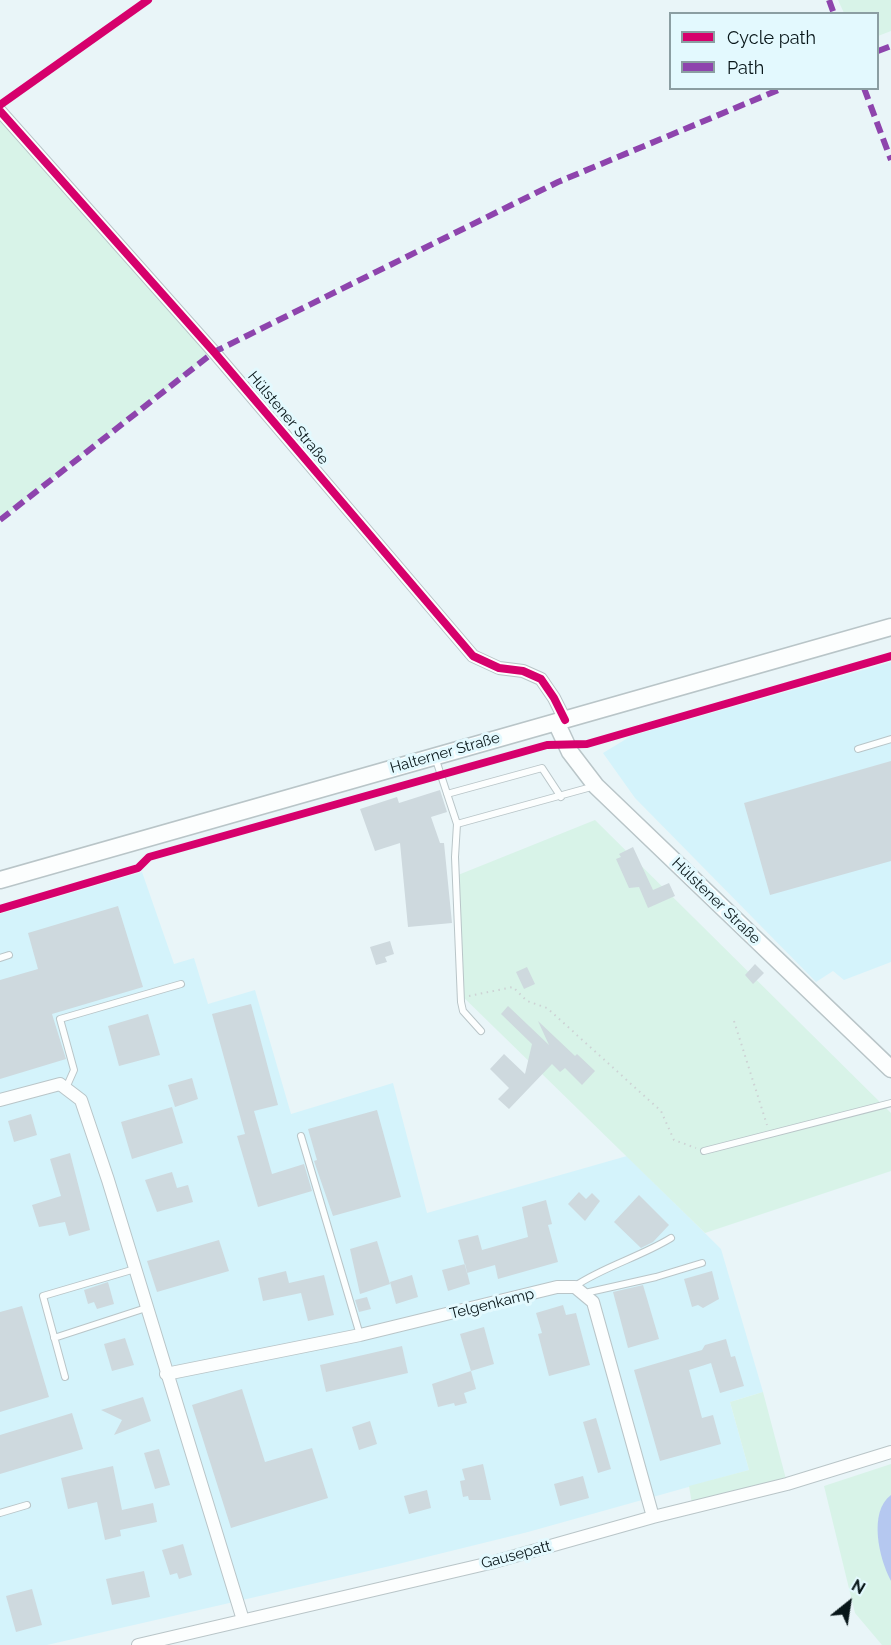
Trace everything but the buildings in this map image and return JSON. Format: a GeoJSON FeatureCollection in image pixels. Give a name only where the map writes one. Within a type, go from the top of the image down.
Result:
{"type":"FeatureCollection","features":[{"type":"Feature","properties":{"kind":"main road","name":"Halterner Straße"},"geometry":{"type":"LineString","coordinates":[[0,880],[891,627]]}},
{"type":"Feature","properties":{"kind":"main road","name":"Hülstener Straße"},"geometry":{"type":"LineString","coordinates":[[561,721],[570,752],[596,786],[891,1070]]}},
{"type":"Feature","properties":{"kind":"street","name":"Hülstener Straße"},"geometry":{"type":"LineString","coordinates":[[0,111],[214,352],[473,656],[499,668],[523,672],[541,679],[561,721]]}},
{"type":"Feature","properties":{"kind":"street"},"geometry":{"type":"LineString","coordinates":[[0,1100],[60,1084],[81,1100],[243,1620]]}},
{"type":"Feature","properties":{"kind":"street","name":"Telgenkamp"},"geometry":{"type":"LineString","coordinates":[[166,1374],[360,1335],[557,1287],[580,1290]]}},
{"type":"Feature","properties":{"kind":"street"},"geometry":{"type":"LineString","coordinates":[[580,1290],[593,1302],[653,1517]]}},
{"type":"Feature","properties":{"kind":"street","name":"Gausepatt"},"geometry":{"type":"LineString","coordinates":[[138,1645],[490,1563],[653,1517],[752,1493],[891,1452]]}},
{"type":"Feature","properties":{"kind":"lane"},"geometry":{"type":"LineString","coordinates":[[858,749],[891,739]]}},
{"type":"Feature","properties":{"kind":"lane"},"geometry":{"type":"LineString","coordinates":[[435,756],[457,824],[455,857],[463,1011],[481,1031]]}},
{"type":"Feature","properties":{"kind":"lane"},"geometry":{"type":"LineString","coordinates":[[447,794],[542,768],[561,796]]}},
{"type":"Feature","properties":{"kind":"lane"},"geometry":{"type":"LineString","coordinates":[[457,824],[596,786]]}},
{"type":"Feature","properties":{"kind":"lane"},"geometry":{"type":"LineString","coordinates":[[0,958],[9,955]]}},
{"type":"Feature","properties":{"kind":"lane"},"geometry":{"type":"LineString","coordinates":[[66,1088],[74,1070],[60,1018],[181,984]]}},
{"type":"Feature","properties":{"kind":"lane"},"geometry":{"type":"LineString","coordinates":[[704,1151],[891,1103]]}},
{"type":"Feature","properties":{"kind":"lane"},"geometry":{"type":"LineString","coordinates":[[301,1136],[360,1335]]}},
{"type":"Feature","properties":{"kind":"lane"},"geometry":{"type":"LineString","coordinates":[[580,1290],[592,1275],[645,1254],[671,1238]]}},
{"type":"Feature","properties":{"kind":"lane"},"geometry":{"type":"LineString","coordinates":[[580,1290],[656,1277],[702,1263]]}},
{"type":"Feature","properties":{"kind":"lane"},"geometry":{"type":"LineString","coordinates":[[65,1377],[42,1296],[135,1269]]}},
{"type":"Feature","properties":{"kind":"lane"},"geometry":{"type":"LineString","coordinates":[[54,1338],[146,1308]]}},
{"type":"Feature","properties":{"kind":"lane"},"geometry":{"type":"LineString","coordinates":[[0,1513],[27,1505]]}},
{"type":"Feature","properties":{"kind":"path"},"geometry":{"type":"LineString","coordinates":[[461,999],[513,987],[527,1001],[547,1008],[661,1111],[674,1140],[704,1151]]}},
{"type":"Feature","properties":{"kind":"path"},"geometry":{"type":"LineString","coordinates":[[734,1021],[770,1134]]}},
{"type":"Feature","properties":{"kind":"shaded area"},"geometry":{"type":"Polygon","coordinates":[[[891,662],[891,962],[844,980],[833,971],[816,982],[635,798],[603,753],[631,736],[891,662]]]}},
{"type":"Feature","properties":{"kind":"shaded area"},"geometry":{"type":"Polygon","coordinates":[[[142,872],[174,964],[194,958],[208,1004],[255,990],[291,1114],[393,1083],[427,1213],[627,1156],[721,1249],[763,1392],[730,1402],[749,1470],[528,1532],[390,1566],[47,1645],[0,1645],[0,914],[142,872]]]}},
{"type":"Feature","properties":{"kind":"green space"},"geometry":{"type":"Polygon","coordinates":[[[838,0],[891,0],[891,31],[879,36],[879,12],[844,12],[838,0]]]}},
{"type":"Feature","properties":{"kind":"green space"},"geometry":{"type":"Polygon","coordinates":[[[0,111],[214,352],[0,520],[0,111]]]}},
{"type":"Feature","properties":{"kind":"green space"},"geometry":{"type":"Polygon","coordinates":[[[595,820],[891,1113],[891,1171],[705,1233],[457,991],[458,875],[595,820]]]}},
{"type":"Feature","properties":{"kind":"green space"},"geometry":{"type":"Polygon","coordinates":[[[763,1392],[786,1479],[692,1504],[689,1486],[749,1470],[730,1402],[763,1392]]]}},
{"type":"Feature","properties":{"kind":"green space"},"geometry":{"type":"Polygon","coordinates":[[[891,1464],[891,1645],[882,1645],[855,1613],[824,1486],[891,1464]]]}},
{"type":"Feature","properties":{"kind":"water"},"geometry":{"type":"Polygon","coordinates":[[[891,1495],[891,1581],[880,1549],[878,1524],[884,1503],[891,1495]]]}},
{"type":"Feature","properties":{"kind":"marked path"},"geometry":{"type":"LineString","coordinates":[[829,0],[833,12]]}},
{"type":"Feature","properties":{"kind":"marked path"},"geometry":{"type":"LineString","coordinates":[[879,51],[891,46]]}},
{"type":"Feature","properties":{"kind":"marked path"},"geometry":{"type":"LineString","coordinates":[[0,520],[214,352],[558,182],[778,90]]}},
{"type":"Feature","properties":{"kind":"marked path"},"geometry":{"type":"LineString","coordinates":[[865,90],[891,160]]}},
{"type":"Feature","properties":{"kind":"cycle path"},"geometry":{"type":"LineString","coordinates":[[0,105],[148,0]]}},
{"type":"Feature","properties":{"kind":"cycle path"},"geometry":{"type":"LineString","coordinates":[[0,111],[214,352],[473,656],[499,668],[523,671],[541,679],[565,720]]}},
{"type":"Feature","properties":{"kind":"cycle path"},"geometry":{"type":"LineString","coordinates":[[0,909],[138,868],[149,857],[547,745],[587,744],[891,656]]}}]}
